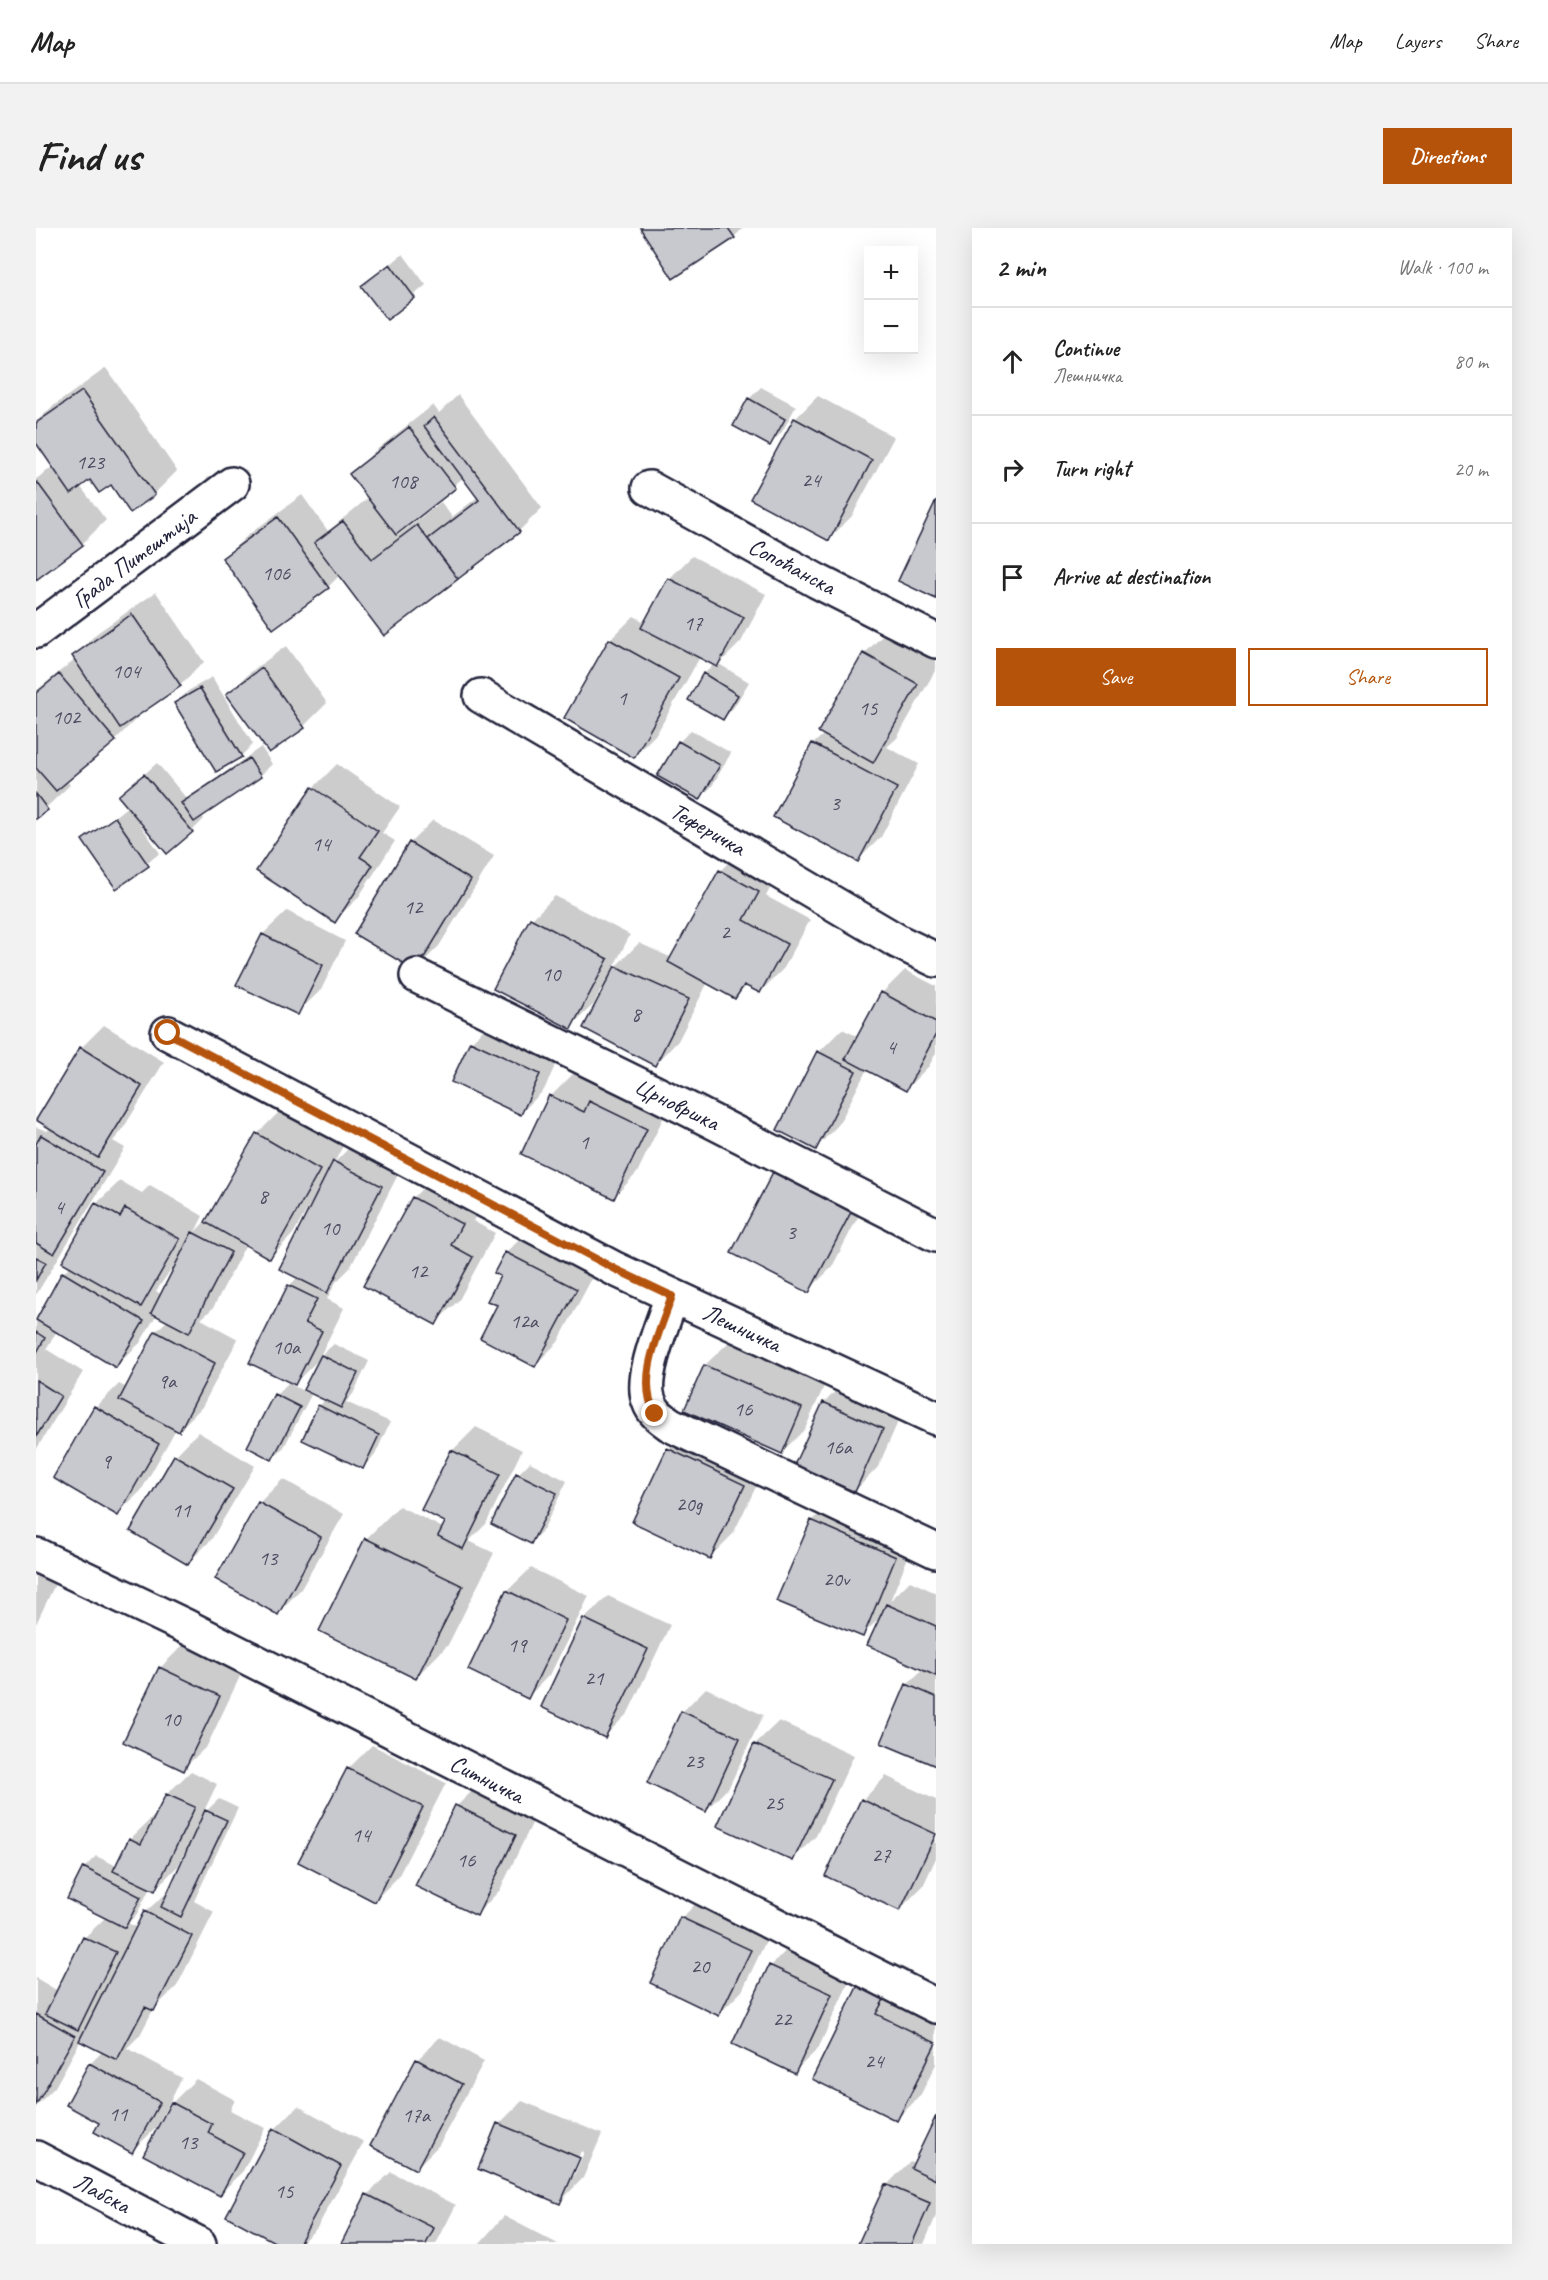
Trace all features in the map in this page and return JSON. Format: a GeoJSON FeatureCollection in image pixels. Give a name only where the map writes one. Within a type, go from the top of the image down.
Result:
{"type":"FeatureCollection","features":[{"type":"Feature","properties":{"kind":"street","name":"Града Питештија"},"geometry":{"type":"LineString","coordinates":[[36,631],[232,484]]}},
{"type":"Feature","properties":{"kind":"street","name":"Сопоћанска"},"geometry":{"type":"LineString","coordinates":[[649,488],[817,581],[936,641]]}},
{"type":"Feature","properties":{"kind":"street","name":"Теферичка"},"geometry":{"type":"LineString","coordinates":[[481,696],[899,942],[936,960]]}},
{"type":"Feature","properties":{"kind":"street","name":"Црновршка"},"geometry":{"type":"LineString","coordinates":[[417,976],[686,1108],[936,1235]]}},
{"type":"Feature","properties":{"kind":"street","name":"Лешничка"},"geometry":{"type":"LineString","coordinates":[[168,1033],[615,1269],[936,1418]]}},
{"type":"Feature","properties":{"kind":"street"},"geometry":{"type":"LineString","coordinates":[[672,1296],[648,1375],[648,1399],[655,1414],[671,1425],[936,1551]]}},
{"type":"Feature","properties":{"kind":"street","name":"Ситничка"},"geometry":{"type":"LineString","coordinates":[[36,1555],[187,1627],[936,2006]]}},
{"type":"Feature","properties":{"kind":"street","name":"Лабска"},"geometry":{"type":"LineString","coordinates":[[36,2158],[199,2244]]}},
{"type":"Feature","properties":{"kind":"building"},"geometry":{"type":"Polygon","coordinates":[[[640,228],[728,228],[735,238],[673,279],[640,228]]]}},
{"type":"Feature","properties":{"kind":"building"},"geometry":{"type":"Polygon","coordinates":[[[390,264],[415,298],[387,320],[361,286],[390,264]]]}},
{"type":"Feature","properties":{"kind":"building"},"geometry":{"type":"Polygon","coordinates":[[[82,391],[155,495],[130,513],[111,485],[99,493],[90,480],[71,494],[36,443],[36,423],[82,391]]]}},
{"type":"Feature","properties":{"kind":"building"},"geometry":{"type":"Polygon","coordinates":[[[748,398],[785,419],[770,446],[733,426],[748,398]]]}},
{"type":"Feature","properties":{"kind":"building"},"geometry":{"type":"Polygon","coordinates":[[[434,417],[520,532],[458,579],[428,539],[479,500],[424,426],[434,417]]]}},
{"type":"Feature","properties":{"kind":"building"},"geometry":{"type":"Polygon","coordinates":[[[794,418],[872,460],[829,541],[750,499],[794,418]]]}},
{"type":"Feature","properties":{"kind":"building"},"geometry":{"type":"Polygon","coordinates":[[[409,427],[456,488],[396,535],[349,474],[409,427]]]}},
{"type":"Feature","properties":{"kind":"building"},"geometry":{"type":"Polygon","coordinates":[[[36,483],[83,545],[36,580],[36,483]]]}},
{"type":"Feature","properties":{"kind":"building"},"geometry":{"type":"Polygon","coordinates":[[[936,500],[936,599],[898,581],[936,500]]]}},
{"type":"Feature","properties":{"kind":"building"},"geometry":{"type":"Polygon","coordinates":[[[278,517],[329,588],[273,629],[222,558],[278,517]]]}},
{"type":"Feature","properties":{"kind":"building"},"geometry":{"type":"Polygon","coordinates":[[[343,521],[372,559],[417,525],[458,579],[384,636],[314,543],[343,521]]]}},
{"type":"Feature","properties":{"kind":"building"},"geometry":{"type":"Polygon","coordinates":[[[668,578],[744,617],[717,667],[641,628],[668,578]]]}},
{"type":"Feature","properties":{"kind":"building"},"geometry":{"type":"Polygon","coordinates":[[[132,614],[181,686],[120,728],[72,656],[132,614]]]}},
{"type":"Feature","properties":{"kind":"building"},"geometry":{"type":"Polygon","coordinates":[[[609,639],[679,678],[634,758],[564,718],[609,639]]]}},
{"type":"Feature","properties":{"kind":"building"},"geometry":{"type":"Polygon","coordinates":[[[863,653],[918,684],[873,763],[818,732],[863,653]]]}},
{"type":"Feature","properties":{"kind":"building"},"geometry":{"type":"Polygon","coordinates":[[[262,668],[305,728],[269,753],[226,694],[262,668]]]}},
{"type":"Feature","properties":{"kind":"building"},"geometry":{"type":"Polygon","coordinates":[[[703,673],[738,695],[723,720],[688,700],[703,673]]]}},
{"type":"Feature","properties":{"kind":"building"},"geometry":{"type":"Polygon","coordinates":[[[59,674],[116,741],[56,791],[36,768],[36,693],[59,674]]]}},
{"type":"Feature","properties":{"kind":"building"},"geometry":{"type":"Polygon","coordinates":[[[200,688],[242,757],[216,772],[174,703],[200,688]]]}},
{"type":"Feature","properties":{"kind":"building"},"geometry":{"type":"Polygon","coordinates":[[[678,741],[720,765],[700,800],[657,776],[678,741]]]}},
{"type":"Feature","properties":{"kind":"building"},"geometry":{"type":"Polygon","coordinates":[[[812,743],[897,788],[858,862],[773,817],[812,743]]]}},
{"type":"Feature","properties":{"kind":"building"},"geometry":{"type":"Polygon","coordinates":[[[249,758],[261,777],[194,822],[181,803],[249,758]]]}},
{"type":"Feature","properties":{"kind":"building"},"geometry":{"type":"Polygon","coordinates":[[[144,774],[193,832],[167,854],[118,796],[144,774]]]}},
{"type":"Feature","properties":{"kind":"building"},"geometry":{"type":"Polygon","coordinates":[[[312,787],[378,831],[360,857],[373,865],[335,923],[256,871],[312,787]]]}},
{"type":"Feature","properties":{"kind":"building"},"geometry":{"type":"Polygon","coordinates":[[[36,794],[48,810],[36,819],[36,794]]]}},
{"type":"Feature","properties":{"kind":"building"},"geometry":{"type":"Polygon","coordinates":[[[115,817],[149,866],[116,889],[82,840],[115,817]]]}},
{"type":"Feature","properties":{"kind":"building"},"geometry":{"type":"Polygon","coordinates":[[[409,842],[471,880],[416,971],[354,934],[409,842]]]}},
{"type":"Feature","properties":{"kind":"building"},"geometry":{"type":"Polygon","coordinates":[[[719,870],[759,892],[744,920],[787,944],[760,993],[744,985],[735,999],[668,962],[719,870]]]}},
{"type":"Feature","properties":{"kind":"building"},"geometry":{"type":"Polygon","coordinates":[[[530,918],[608,959],[571,1029],[493,989],[530,918]]]}},
{"type":"Feature","properties":{"kind":"building"},"geometry":{"type":"Polygon","coordinates":[[[262,934],[323,965],[298,1015],[236,985],[262,934]]]}},
{"type":"Feature","properties":{"kind":"building"},"geometry":{"type":"Polygon","coordinates":[[[615,966],[689,999],[655,1066],[583,1028],[615,966]]]}},
{"type":"Feature","properties":{"kind":"building"},"geometry":{"type":"Polygon","coordinates":[[[881,992],[936,1022],[936,1034],[906,1091],[845,1059],[881,992]]]}},
{"type":"Feature","properties":{"kind":"building"},"geometry":{"type":"Polygon","coordinates":[[[470,1041],[540,1074],[521,1115],[451,1082],[470,1041]]]}},
{"type":"Feature","properties":{"kind":"building"},"geometry":{"type":"Polygon","coordinates":[[[80,1047],[142,1086],[98,1158],[36,1120],[80,1047]]]}},
{"type":"Feature","properties":{"kind":"building"},"geometry":{"type":"Polygon","coordinates":[[[817,1051],[856,1071],[816,1150],[777,1130],[817,1051]]]}},
{"type":"Feature","properties":{"kind":"building"},"geometry":{"type":"Polygon","coordinates":[[[549,1095],[584,1112],[589,1101],[647,1129],[614,1199],[521,1154],[549,1095]]]}},
{"type":"Feature","properties":{"kind":"building"},"geometry":{"type":"Polygon","coordinates":[[[256,1133],[320,1170],[270,1259],[205,1222],[256,1133]]]}},
{"type":"Feature","properties":{"kind":"building"},"geometry":{"type":"Polygon","coordinates":[[[41,1135],[103,1172],[54,1254],[36,1243],[36,1144],[41,1135]]]}},
{"type":"Feature","properties":{"kind":"building"},"geometry":{"type":"Polygon","coordinates":[[[333,1161],[382,1186],[327,1293],[279,1269],[333,1161]]]}},
{"type":"Feature","properties":{"kind":"building"},"geometry":{"type":"Polygon","coordinates":[[[773,1172],[851,1212],[809,1293],[731,1253],[773,1172]]]}},
{"type":"Feature","properties":{"kind":"building"},"geometry":{"type":"Polygon","coordinates":[[[412,1197],[462,1224],[451,1245],[473,1257],[436,1325],[363,1286],[412,1197]]]}},
{"type":"Feature","properties":{"kind":"building"},"geometry":{"type":"Polygon","coordinates":[[[95,1203],[120,1217],[125,1208],[180,1239],[141,1307],[62,1262],[95,1203]]]}},
{"type":"Feature","properties":{"kind":"building"},"geometry":{"type":"Polygon","coordinates":[[[192,1232],[231,1252],[189,1333],[151,1313],[192,1232]]]}},
{"type":"Feature","properties":{"kind":"building"},"geometry":{"type":"Polygon","coordinates":[[[505,1252],[577,1289],[535,1367],[480,1338],[497,1305],[487,1301],[500,1276],[494,1273],[505,1252]]]}},
{"type":"Feature","properties":{"kind":"building"},"geometry":{"type":"Polygon","coordinates":[[[36,1257],[46,1262],[36,1280],[36,1257]]]}},
{"type":"Feature","properties":{"kind":"building"},"geometry":{"type":"Polygon","coordinates":[[[62,1272],[144,1321],[116,1368],[36,1320],[62,1272]]]}},
{"type":"Feature","properties":{"kind":"building"},"geometry":{"type":"Polygon","coordinates":[[[288,1285],[317,1299],[305,1323],[322,1331],[295,1385],[249,1363],[288,1285]]]}},
{"type":"Feature","properties":{"kind":"building"},"geometry":{"type":"Polygon","coordinates":[[[155,1331],[215,1363],[179,1432],[119,1400],[155,1331]]]}},
{"type":"Feature","properties":{"kind":"building"},"geometry":{"type":"Polygon","coordinates":[[[36,1332],[45,1338],[36,1354],[36,1332]]]}},
{"type":"Feature","properties":{"kind":"building"},"geometry":{"type":"Polygon","coordinates":[[[321,1355],[358,1373],[341,1408],[303,1390],[321,1355]]]}},
{"type":"Feature","properties":{"kind":"building"},"geometry":{"type":"Polygon","coordinates":[[[704,1365],[802,1408],[782,1454],[684,1410],[704,1365]]]}},
{"type":"Feature","properties":{"kind":"building"},"geometry":{"type":"Polygon","coordinates":[[[36,1380],[61,1396],[36,1437],[36,1380]]]}},
{"type":"Feature","properties":{"kind":"building"},"geometry":{"type":"Polygon","coordinates":[[[274,1394],[300,1407],[272,1460],[247,1447],[274,1394]]]}},
{"type":"Feature","properties":{"kind":"building"},"geometry":{"type":"Polygon","coordinates":[[[823,1402],[883,1429],[855,1492],[794,1465],[823,1402]]]}},
{"type":"Feature","properties":{"kind":"building"},"geometry":{"type":"Polygon","coordinates":[[[318,1405],[379,1435],[363,1469],[302,1440],[318,1405]]]}},
{"type":"Feature","properties":{"kind":"building"},"geometry":{"type":"Polygon","coordinates":[[[94,1406],[159,1444],[118,1516],[53,1478],[94,1406]]]}},
{"type":"Feature","properties":{"kind":"building"},"geometry":{"type":"Polygon","coordinates":[[[667,1448],[745,1485],[710,1559],[632,1522],[667,1448]]]}},
{"type":"Feature","properties":{"kind":"building"},"geometry":{"type":"Polygon","coordinates":[[[451,1450],[500,1474],[463,1549],[438,1536],[445,1522],[421,1510],[451,1450]]]}},
{"type":"Feature","properties":{"kind":"building"},"geometry":{"type":"Polygon","coordinates":[[[174,1455],[233,1489],[188,1565],[130,1531],[174,1455]]]}},
{"type":"Feature","properties":{"kind":"building"},"geometry":{"type":"Polygon","coordinates":[[[516,1473],[557,1493],[531,1544],[491,1524],[516,1473]]]}},
{"type":"Feature","properties":{"kind":"building"},"geometry":{"type":"Polygon","coordinates":[[[258,1502],[321,1537],[278,1615],[215,1579],[258,1502]]]}},
{"type":"Feature","properties":{"kind":"building"},"geometry":{"type":"Polygon","coordinates":[[[811,1520],[896,1557],[863,1637],[776,1601],[811,1520]]]}},
{"type":"Feature","properties":{"kind":"building"},"geometry":{"type":"Polygon","coordinates":[[[365,1538],[463,1586],[416,1679],[319,1631],[365,1538]]]}},
{"type":"Feature","properties":{"kind":"building"},"geometry":{"type":"Polygon","coordinates":[[[506,1590],[566,1620],[528,1699],[468,1670],[506,1590]]]}},
{"type":"Feature","properties":{"kind":"building"},"geometry":{"type":"Polygon","coordinates":[[[886,1604],[936,1626],[936,1676],[867,1645],[886,1604]]]}},
{"type":"Feature","properties":{"kind":"building"},"geometry":{"type":"Polygon","coordinates":[[[583,1618],[648,1649],[605,1738],[541,1707],[583,1618]]]}},
{"type":"Feature","properties":{"kind":"building"},"geometry":{"type":"Polygon","coordinates":[[[159,1667],[220,1696],[184,1771],[123,1742],[159,1667]]]}},
{"type":"Feature","properties":{"kind":"building"},"geometry":{"type":"Polygon","coordinates":[[[906,1684],[936,1697],[936,1766],[881,1743],[906,1684]]]}},
{"type":"Feature","properties":{"kind":"building"},"geometry":{"type":"Polygon","coordinates":[[[681,1711],[740,1738],[706,1812],[647,1783],[681,1711]]]}},
{"type":"Feature","properties":{"kind":"building"},"geometry":{"type":"Polygon","coordinates":[[[754,1744],[832,1779],[793,1861],[717,1826],[754,1744]]]}},
{"type":"Feature","properties":{"kind":"building"},"geometry":{"type":"Polygon","coordinates":[[[347,1768],[423,1807],[375,1902],[298,1862],[347,1768]]]}},
{"type":"Feature","properties":{"kind":"building"},"geometry":{"type":"Polygon","coordinates":[[[166,1794],[195,1807],[155,1891],[113,1871],[129,1838],[141,1844],[166,1794]]]}},
{"type":"Feature","properties":{"kind":"building"},"geometry":{"type":"Polygon","coordinates":[[[861,1799],[936,1834],[900,1911],[825,1876],[861,1799]]]}},
{"type":"Feature","properties":{"kind":"building"},"geometry":{"type":"Polygon","coordinates":[[[455,1805],[516,1835],[477,1916],[415,1886],[455,1805]]]}},
{"type":"Feature","properties":{"kind":"building"},"geometry":{"type":"Polygon","coordinates":[[[205,1810],[227,1820],[181,1917],[161,1907],[205,1810]]]}},
{"type":"Feature","properties":{"kind":"building"},"geometry":{"type":"Polygon","coordinates":[[[83,1867],[141,1897],[125,1928],[67,1899],[83,1867]]]}},
{"type":"Feature","properties":{"kind":"building"},"geometry":{"type":"Polygon","coordinates":[[[144,1911],[192,1936],[154,2011],[145,2007],[117,2060],[79,2041],[144,1911]]]}},
{"type":"Feature","properties":{"kind":"building"},"geometry":{"type":"Polygon","coordinates":[[[680,1917],[751,1950],[719,2016],[650,1983],[680,1917]]]}},
{"type":"Feature","properties":{"kind":"building"},"geometry":{"type":"Polygon","coordinates":[[[83,1937],[116,1952],[78,2030],[45,2014],[83,1937]]]}},
{"type":"Feature","properties":{"kind":"building"},"geometry":{"type":"Polygon","coordinates":[[[769,1965],[832,1994],[795,2074],[732,2044],[769,1965]]]}},
{"type":"Feature","properties":{"kind":"building"},"geometry":{"type":"Polygon","coordinates":[[[860,1981],[887,1994],[876,2014],[936,2043],[897,2121],[812,2079],[860,1981]]]}},
{"type":"Feature","properties":{"kind":"building"},"geometry":{"type":"Polygon","coordinates":[[[36,2014],[75,2036],[36,2105],[36,2014]]]}},
{"type":"Feature","properties":{"kind":"building"},"geometry":{"type":"Polygon","coordinates":[[[416,2059],[462,2084],[416,2170],[370,2146],[416,2059]]]}},
{"type":"Feature","properties":{"kind":"building"},"geometry":{"type":"Polygon","coordinates":[[[89,2063],[160,2102],[132,2153],[94,2132],[99,2123],[66,2105],[89,2063]]]}},
{"type":"Feature","properties":{"kind":"building"},"geometry":{"type":"Polygon","coordinates":[[[171,2102],[212,2124],[208,2133],[243,2152],[220,2196],[143,2155],[171,2102]]]}},
{"type":"Feature","properties":{"kind":"building"},"geometry":{"type":"Polygon","coordinates":[[[936,2116],[936,2180],[911,2168],[936,2116]]]}},
{"type":"Feature","properties":{"kind":"building"},"geometry":{"type":"Polygon","coordinates":[[[497,2123],[580,2158],[560,2204],[478,2169],[497,2123]]]}},
{"type":"Feature","properties":{"kind":"building"},"geometry":{"type":"Polygon","coordinates":[[[273,2128],[341,2166],[299,2244],[278,2244],[226,2216],[273,2128]]]}},
{"type":"Feature","properties":{"kind":"building"},"geometry":{"type":"Polygon","coordinates":[[[885,2184],[930,2203],[912,2244],[858,2244],[885,2184]]]}},
{"type":"Feature","properties":{"kind":"building"},"geometry":{"type":"Polygon","coordinates":[[[366,2194],[434,2228],[426,2244],[341,2244],[366,2194]]]}},
{"type":"Feature","properties":{"kind":"route"},"geometry":{"type":"LineString","coordinates":[[168,1033],[615,1269],[672,1296],[648,1375],[648,1399],[655,1414]]}}]}
